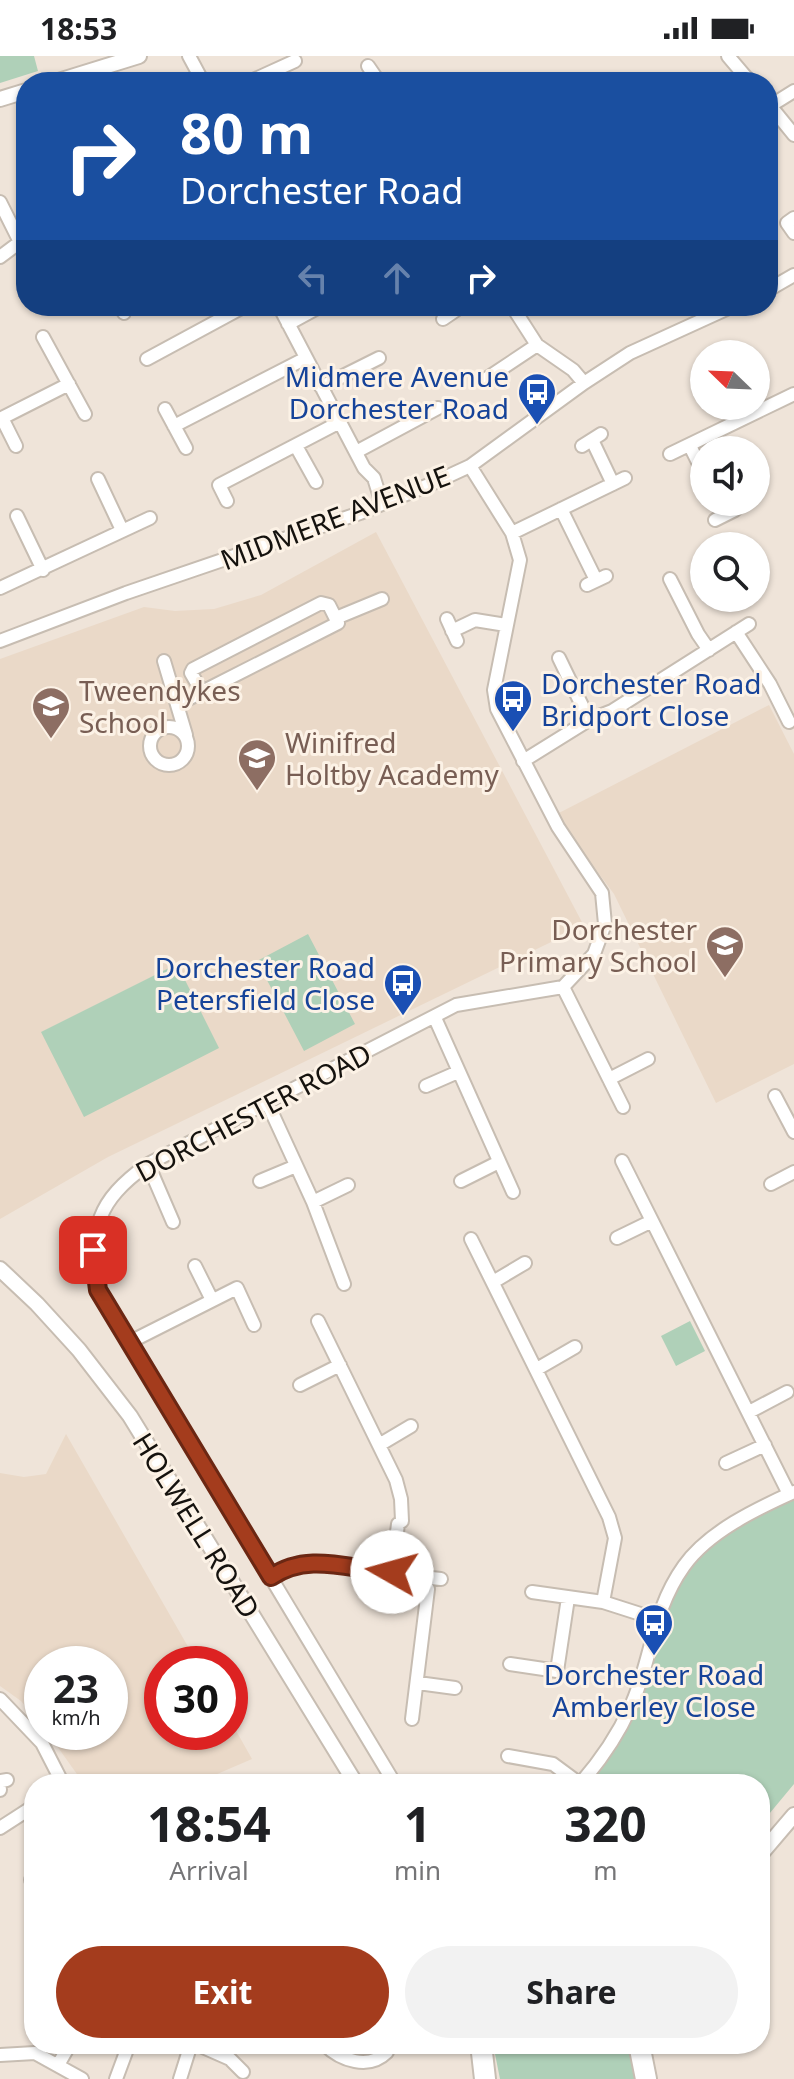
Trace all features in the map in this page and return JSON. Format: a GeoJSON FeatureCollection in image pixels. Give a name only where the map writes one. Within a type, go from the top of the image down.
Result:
{"type":"FeatureCollection","features":[{"type":"Feature","properties":{"kind":"highway"},"geometry":{"type":"LineString","coordinates":[[481,2054],[485,2079]]}},
{"type":"Feature","properties":{"kind":"highway"},"geometry":{"type":"LineString","coordinates":[[641,2054],[646,2079]]}},
{"type":"Feature","properties":{"kind":"street"},"geometry":{"type":"LineString","coordinates":[[101,72],[139,56]]}},
{"type":"Feature","properties":{"kind":"street"},"geometry":{"type":"LineString","coordinates":[[728,56],[742,72]]}},
{"type":"Feature","properties":{"kind":"street"},"geometry":{"type":"LineString","coordinates":[[270,72],[295,61]]}},
{"type":"Feature","properties":{"kind":"street"},"geometry":{"type":"LineString","coordinates":[[368,66],[372,72]]}},
{"type":"Feature","properties":{"kind":"street"},"geometry":{"type":"LineString","coordinates":[[278,68],[280,72]]}},
{"type":"Feature","properties":{"kind":"street"},"geometry":{"type":"LineString","coordinates":[[778,115],[794,135]]}},
{"type":"Feature","properties":{"kind":"street"},"geometry":{"type":"LineString","coordinates":[[0,202],[16,234]]}},
{"type":"Feature","properties":{"kind":"street"},"geometry":{"type":"LineString","coordinates":[[794,218],[787,223],[794,233]]}},
{"type":"Feature","properties":{"kind":"street"},"geometry":{"type":"LineString","coordinates":[[147,359],[227,316]]}},
{"type":"Feature","properties":{"kind":"street"},"geometry":{"type":"LineString","coordinates":[[284,316],[364,468],[374,478],[382,504]]}},
{"type":"Feature","properties":{"kind":"street"},"geometry":{"type":"LineString","coordinates":[[288,324],[303,316]]}},
{"type":"Feature","properties":{"kind":"street"},"geometry":{"type":"LineString","coordinates":[[443,319],[447,316]]}},
{"type":"Feature","properties":{"kind":"street"},"geometry":{"type":"LineString","coordinates":[[518,316],[537,345],[573,370],[584,383]]}},
{"type":"Feature","properties":{"kind":"street","name":"MIDMERE AVENUE"},"geometry":{"type":"LineString","coordinates":[[0,641],[126,593],[382,504],[470,466],[630,353],[711,316]]}},
{"type":"Feature","properties":{"kind":"street"},"geometry":{"type":"LineString","coordinates":[[43,337],[85,414]]}},
{"type":"Feature","properties":{"kind":"street"},"geometry":{"type":"LineString","coordinates":[[483,381],[537,345]]}},
{"type":"Feature","properties":{"kind":"street"},"geometry":{"type":"LineString","coordinates":[[174,426],[306,358]]}},
{"type":"Feature","properties":{"kind":"street"},"geometry":{"type":"LineString","coordinates":[[321,387],[379,358]]}},
{"type":"Feature","properties":{"kind":"street"},"geometry":{"type":"LineString","coordinates":[[16,446],[1,419],[69,384]]}},
{"type":"Feature","properties":{"kind":"street"},"geometry":{"type":"LineString","coordinates":[[770,403],[794,394]]}},
{"type":"Feature","properties":{"kind":"street"},"geometry":{"type":"LineString","coordinates":[[356,452],[438,408]]}},
{"type":"Feature","properties":{"kind":"street"},"geometry":{"type":"LineString","coordinates":[[165,409],[186,448]]}},
{"type":"Feature","properties":{"kind":"street"},"geometry":{"type":"LineString","coordinates":[[707,436],[735,420]]}},
{"type":"Feature","properties":{"kind":"street"},"geometry":{"type":"LineString","coordinates":[[227,501],[219,485],[340,422]]}},
{"type":"Feature","properties":{"kind":"street"},"geometry":{"type":"LineString","coordinates":[[512,533],[619,481],[592,440]]}},
{"type":"Feature","properties":{"kind":"street"},"geometry":{"type":"LineString","coordinates":[[296,446],[316,482]]}},
{"type":"Feature","properties":{"kind":"street"},"geometry":{"type":"LineString","coordinates":[[670,454],[690,446]]}},
{"type":"Feature","properties":{"kind":"street"},"geometry":{"type":"LineString","coordinates":[[470,466],[512,533],[520,560],[494,690],[497,709],[558,827],[602,893],[605,909],[601,939],[594,954],[563,987],[623,1107]]}},
{"type":"Feature","properties":{"kind":"street"},"geometry":{"type":"LineString","coordinates":[[98,479],[122,530]]}},
{"type":"Feature","properties":{"kind":"street"},"geometry":{"type":"LineString","coordinates":[[561,509],[596,580]]}},
{"type":"Feature","properties":{"kind":"street"},"geometry":{"type":"LineString","coordinates":[[17,516],[43,570]]}},
{"type":"Feature","properties":{"kind":"street"},"geometry":{"type":"LineString","coordinates":[[0,588],[150,518]]}},
{"type":"Feature","properties":{"kind":"street"},"geometry":{"type":"LineString","coordinates":[[670,579],[709,650]]}},
{"type":"Feature","properties":{"kind":"street"},"geometry":{"type":"LineString","coordinates":[[336,618],[382,599]]}},
{"type":"Feature","properties":{"kind":"street"},"geometry":{"type":"LineString","coordinates":[[178,704],[202,692],[338,623],[329,605],[321,603],[193,669],[191,673],[202,692]]}},
{"type":"Feature","properties":{"kind":"street"},"geometry":{"type":"LineString","coordinates":[[452,630],[475,620],[506,625]]}},
{"type":"Feature","properties":{"kind":"street"},"geometry":{"type":"LineString","coordinates":[[523,761],[589,720],[612,711],[749,624]]}},
{"type":"Feature","properties":{"kind":"street"},"geometry":{"type":"LineString","coordinates":[[736,632],[770,684],[789,722]]}},
{"type":"Feature","properties":{"kind":"street"},"geometry":{"type":"LineString","coordinates":[[559,658],[589,720]]}},
{"type":"Feature","properties":{"kind":"street"},"geometry":{"type":"LineString","coordinates":[[164,661],[186,736]]}},
{"type":"Feature","properties":{"kind":"street","name":"DORCHESTER ROAD"},"geometry":{"type":"LineString","coordinates":[[389,1774],[98,1290],[93,1250],[98,1222],[124,1181],[148,1164],[456,1005],[563,987]]}},
{"type":"Feature","properties":{"kind":"street"},"geometry":{"type":"LineString","coordinates":[[435,1018],[513,1192]]}},
{"type":"Feature","properties":{"kind":"street"},"geometry":{"type":"LineString","coordinates":[[609,1079],[648,1059]]}},
{"type":"Feature","properties":{"kind":"street"},"geometry":{"type":"LineString","coordinates":[[426,1086],[458,1072]]}},
{"type":"Feature","properties":{"kind":"street"},"geometry":{"type":"LineString","coordinates":[[775,1096],[793,1128]]}},
{"type":"Feature","properties":{"kind":"street"},"geometry":{"type":"LineString","coordinates":[[267,1102],[313,1202],[344,1284]]}},
{"type":"Feature","properties":{"kind":"street"},"geometry":{"type":"LineString","coordinates":[[589,1774],[606,1754],[631,1706],[656,1619],[684,1566],[731,1525],[792,1493],[622,1161]]}},
{"type":"Feature","properties":{"kind":"street"},"geometry":{"type":"LineString","coordinates":[[461,1181],[499,1162]]}},
{"type":"Feature","properties":{"kind":"street"},"geometry":{"type":"LineString","coordinates":[[148,1164],[173,1222]]}},
{"type":"Feature","properties":{"kind":"street"},"geometry":{"type":"LineString","coordinates":[[260,1181],[296,1166]]}},
{"type":"Feature","properties":{"kind":"street"},"geometry":{"type":"LineString","coordinates":[[771,1184],[794,1172]]}},
{"type":"Feature","properties":{"kind":"street"},"geometry":{"type":"LineString","coordinates":[[313,1202],[348,1185]]}},
{"type":"Feature","properties":{"kind":"street"},"geometry":{"type":"LineString","coordinates":[[617,1238],[652,1221]]}},
{"type":"Feature","properties":{"kind":"street"},"geometry":{"type":"LineString","coordinates":[[471,1239],[609,1517],[615,1538],[603,1602]]}},
{"type":"Feature","properties":{"kind":"street"},"geometry":{"type":"LineString","coordinates":[[493,1282],[525,1263]]}},
{"type":"Feature","properties":{"kind":"street"},"geometry":{"type":"LineString","coordinates":[[195,1266],[212,1300]]}},
{"type":"Feature","properties":{"kind":"street","name":"HOLWELL ROAD"},"geometry":{"type":"LineString","coordinates":[[0,1269],[7,1280],[79,1350],[130,1416],[350,1774]]}},
{"type":"Feature","properties":{"kind":"street"},"geometry":{"type":"LineString","coordinates":[[128,1343],[237,1288],[254,1325]]}},
{"type":"Feature","properties":{"kind":"street"},"geometry":{"type":"LineString","coordinates":[[318,1321],[396,1480],[402,1521],[398,1524],[392,1572]]}},
{"type":"Feature","properties":{"kind":"street"},"geometry":{"type":"LineString","coordinates":[[537,1369],[575,1347]]}},
{"type":"Feature","properties":{"kind":"street"},"geometry":{"type":"LineString","coordinates":[[300,1385],[340,1365]]}},
{"type":"Feature","properties":{"kind":"street"},"geometry":{"type":"LineString","coordinates":[[749,1412],[787,1392]]}},
{"type":"Feature","properties":{"kind":"street"},"geometry":{"type":"LineString","coordinates":[[379,1445],[411,1426]]}},
{"type":"Feature","properties":{"kind":"street"},"geometry":{"type":"LineString","coordinates":[[726,1463],[765,1445]]}},
{"type":"Feature","properties":{"kind":"street"},"geometry":{"type":"LineString","coordinates":[[271,1577],[299,1563],[314,1562],[417,1576],[425,1582],[428,1589],[412,1719]]}},
{"type":"Feature","properties":{"kind":"street"},"geometry":{"type":"LineString","coordinates":[[425,1582],[431,1578],[441,1579]]}},
{"type":"Feature","properties":{"kind":"street"},"geometry":{"type":"LineString","coordinates":[[532,1592],[603,1602],[656,1619]]}},
{"type":"Feature","properties":{"kind":"street"},"geometry":{"type":"LineString","coordinates":[[510,1664],[557,1671],[568,1598]]}},
{"type":"Feature","properties":{"kind":"street"},"geometry":{"type":"LineString","coordinates":[[418,1683],[455,1688]]}},
{"type":"Feature","properties":{"kind":"street"},"geometry":{"type":"LineString","coordinates":[[0,1699],[42,1743],[58,1774]]}},
{"type":"Feature","properties":{"kind":"street"},"geometry":{"type":"LineString","coordinates":[[508,1756],[553,1764],[566,1774]]}},
{"type":"Feature","properties":{"kind":"street"},"geometry":{"type":"LineString","coordinates":[[0,1828],[24,1812]]}},
{"type":"Feature","properties":{"kind":"street"},"geometry":{"type":"LineString","coordinates":[[770,1843],[794,1815]]}},
{"type":"Feature","properties":{"kind":"street"},"geometry":{"type":"LineString","coordinates":[[0,2055],[24,2054]]}},
{"type":"Feature","properties":{"kind":"street"},"geometry":{"type":"LineString","coordinates":[[37,2054],[82,2079]]}},
{"type":"Feature","properties":{"kind":"street"},"geometry":{"type":"LineString","coordinates":[[58,2065],[64,2054]]}},
{"type":"Feature","properties":{"kind":"street"},"geometry":{"type":"LineString","coordinates":[[116,2079],[125,2054]]}},
{"type":"Feature","properties":{"kind":"street"},"geometry":{"type":"LineString","coordinates":[[180,2079],[189,2054]]}},
{"type":"Feature","properties":{"kind":"street"},"geometry":{"type":"LineString","coordinates":[[233,2054],[243,2072]]}},
{"type":"Feature","properties":{"kind":"street"},"geometry":{"type":"LineString","coordinates":[[333,2054],[362,2063],[387,2054]]}},
{"type":"Feature","properties":{"kind":"shaded area","name":"Winifred Holtby Academy"},"geometry":{"type":"Polygon","coordinates":[[[376,532],[584,926],[108,1157],[0,1219],[0,659],[144,607],[175,611],[214,609],[261,595],[376,532]]]}},
{"type":"Feature","properties":{"kind":"shaded area","name":"Dorchester Primary School"},"geometry":{"type":"Polygon","coordinates":[[[769,705],[794,754],[794,1064],[716,1103],[614,894],[555,815],[769,705]]]}},
{"type":"Feature","properties":{"kind":"shaded area"},"geometry":{"type":"Polygon","coordinates":[[[66,1434],[188,1646],[144,1646],[144,1750],[247,1750],[252,1759],[217,1774],[77,1774],[60,1750],[128,1750],[128,1646],[24,1646],[24,1705],[0,1686],[0,1473],[24,1477],[46,1474],[66,1434]]]}},
{"type":"Feature","properties":{"kind":"green space"},"geometry":{"type":"Polygon","coordinates":[[[0,56],[34,56],[38,71],[16,72],[16,78],[0,83],[0,56]]]}},
{"type":"Feature","properties":{"kind":"green space"},"geometry":{"type":"Polygon","coordinates":[[[308,934],[355,1024],[304,1051],[257,961],[308,934]]]}},
{"type":"Feature","properties":{"kind":"green space"},"geometry":{"type":"Polygon","coordinates":[[[177,964],[219,1048],[84,1117],[41,1032],[177,964]]]}},
{"type":"Feature","properties":{"kind":"green space"},"geometry":{"type":"Polygon","coordinates":[[[690,1321],[705,1351],[676,1366],[661,1336],[690,1321]]]}},
{"type":"Feature","properties":{"kind":"green space"},"geometry":{"type":"Polygon","coordinates":[[[794,1499],[794,1784],[770,1813],[770,1774],[595,1774],[640,1699],[668,1607],[678,1586],[704,1553],[755,1518],[794,1499]]]}},
{"type":"Feature","properties":{"kind":"green space"},"geometry":{"type":"Polygon","coordinates":[[[495,2054],[631,2054],[635,2079],[500,2079],[495,2054]]]}},
{"type":"Feature","properties":{"kind":"place","name":"Midmere Avenue Dorchester Road"},"geometry":{"type":"Point","coordinates":[537,426]}},
{"type":"Feature","properties":{"kind":"place","name":"Dorchester Road Bridport Close"},"geometry":{"type":"Point","coordinates":[513,733]}},
{"type":"Feature","properties":{"kind":"place","name":"Tweendykes School"},"geometry":{"type":"Point","coordinates":[51,740]}},
{"type":"Feature","properties":{"kind":"place","name":"Winifred Holtby Academy"},"geometry":{"type":"Point","coordinates":[257,792]}},
{"type":"Feature","properties":{"kind":"place","name":"Dorchester Primary School"},"geometry":{"type":"Point","coordinates":[725,979]}},
{"type":"Feature","properties":{"kind":"place","name":"Dorchester Road Petersfield Close"},"geometry":{"type":"Point","coordinates":[403,1017]}},
{"type":"Feature","properties":{"kind":"place","name":"Dorchester Road Amberley Close"},"geometry":{"type":"Point","coordinates":[654,1657]}},
{"type":"Feature","properties":{"kind":"route"},"geometry":{"type":"LineString","coordinates":[[93,1250],[98,1290],[271,1577],[299,1563],[314,1562],[392,1572]]}}]}
